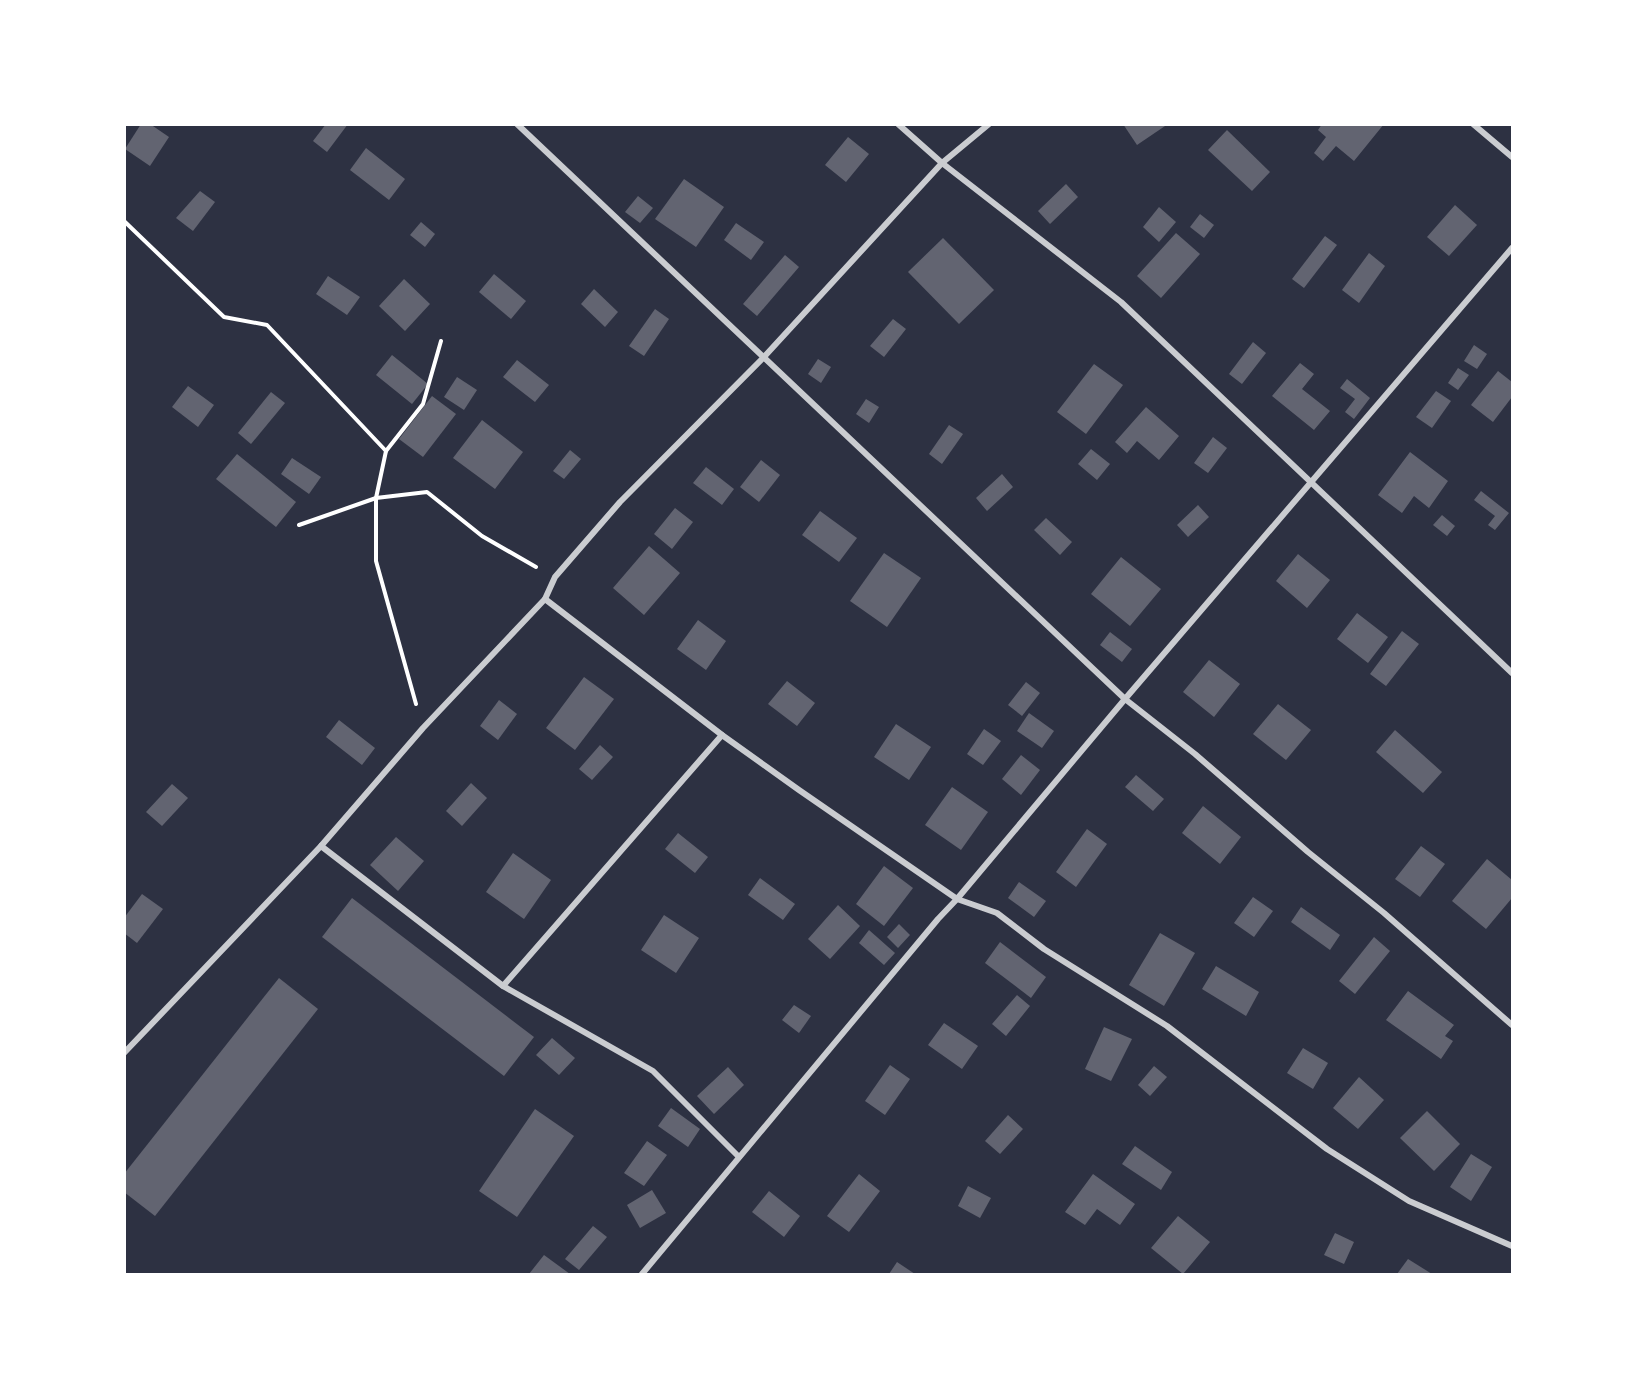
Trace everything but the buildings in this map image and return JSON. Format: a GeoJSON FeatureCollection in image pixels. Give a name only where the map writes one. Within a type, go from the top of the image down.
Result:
{"type":"FeatureCollection","features":[{"type":"Feature","properties":{"kind":"street"},"geometry":{"type":"LineString","coordinates":[[517,124],[1125,699],[1195,754],[1308,852],[1384,913],[1512,1025]]}},
{"type":"Feature","properties":{"kind":"street"},"geometry":{"type":"LineString","coordinates":[[898,124],[942,164],[1121,302],[1512,673]]}},
{"type":"Feature","properties":{"kind":"street"},"geometry":{"type":"LineString","coordinates":[[124,1053],[321,846],[423,728],[546,599],[555,577],[620,502],[763,358],[942,164],[989,124]]}},
{"type":"Feature","properties":{"kind":"street"},"geometry":{"type":"LineString","coordinates":[[1473,124],[1512,157]]}},
{"type":"Feature","properties":{"kind":"street"},"geometry":{"type":"LineString","coordinates":[[642,1275],[938,919],[1512,248]]}},
{"type":"Feature","properties":{"kind":"street"},"geometry":{"type":"LineString","coordinates":[[546,599],[722,735],[957,899],[997,913],[1044,949],[1167,1026],[1327,1149],[1409,1201],[1512,1246]]}},
{"type":"Feature","properties":{"kind":"street"},"geometry":{"type":"LineString","coordinates":[[503,986],[722,735]]}},
{"type":"Feature","properties":{"kind":"street"},"geometry":{"type":"LineString","coordinates":[[321,846],[503,986],[653,1071],[739,1158]]}},
{"type":"Feature","properties":{"kind":"path"},"geometry":{"type":"LineString","coordinates":[[124,221],[224,316],[267,325],[386,451]]}},
{"type":"Feature","properties":{"kind":"path"},"geometry":{"type":"LineString","coordinates":[[423,728],[376,561],[376,498],[386,451],[423,404],[441,341]]}},
{"type":"Feature","properties":{"kind":"path"},"geometry":{"type":"LineString","coordinates":[[299,525],[376,498],[427,492],[482,536],[513,556],[555,577]]}}]}
